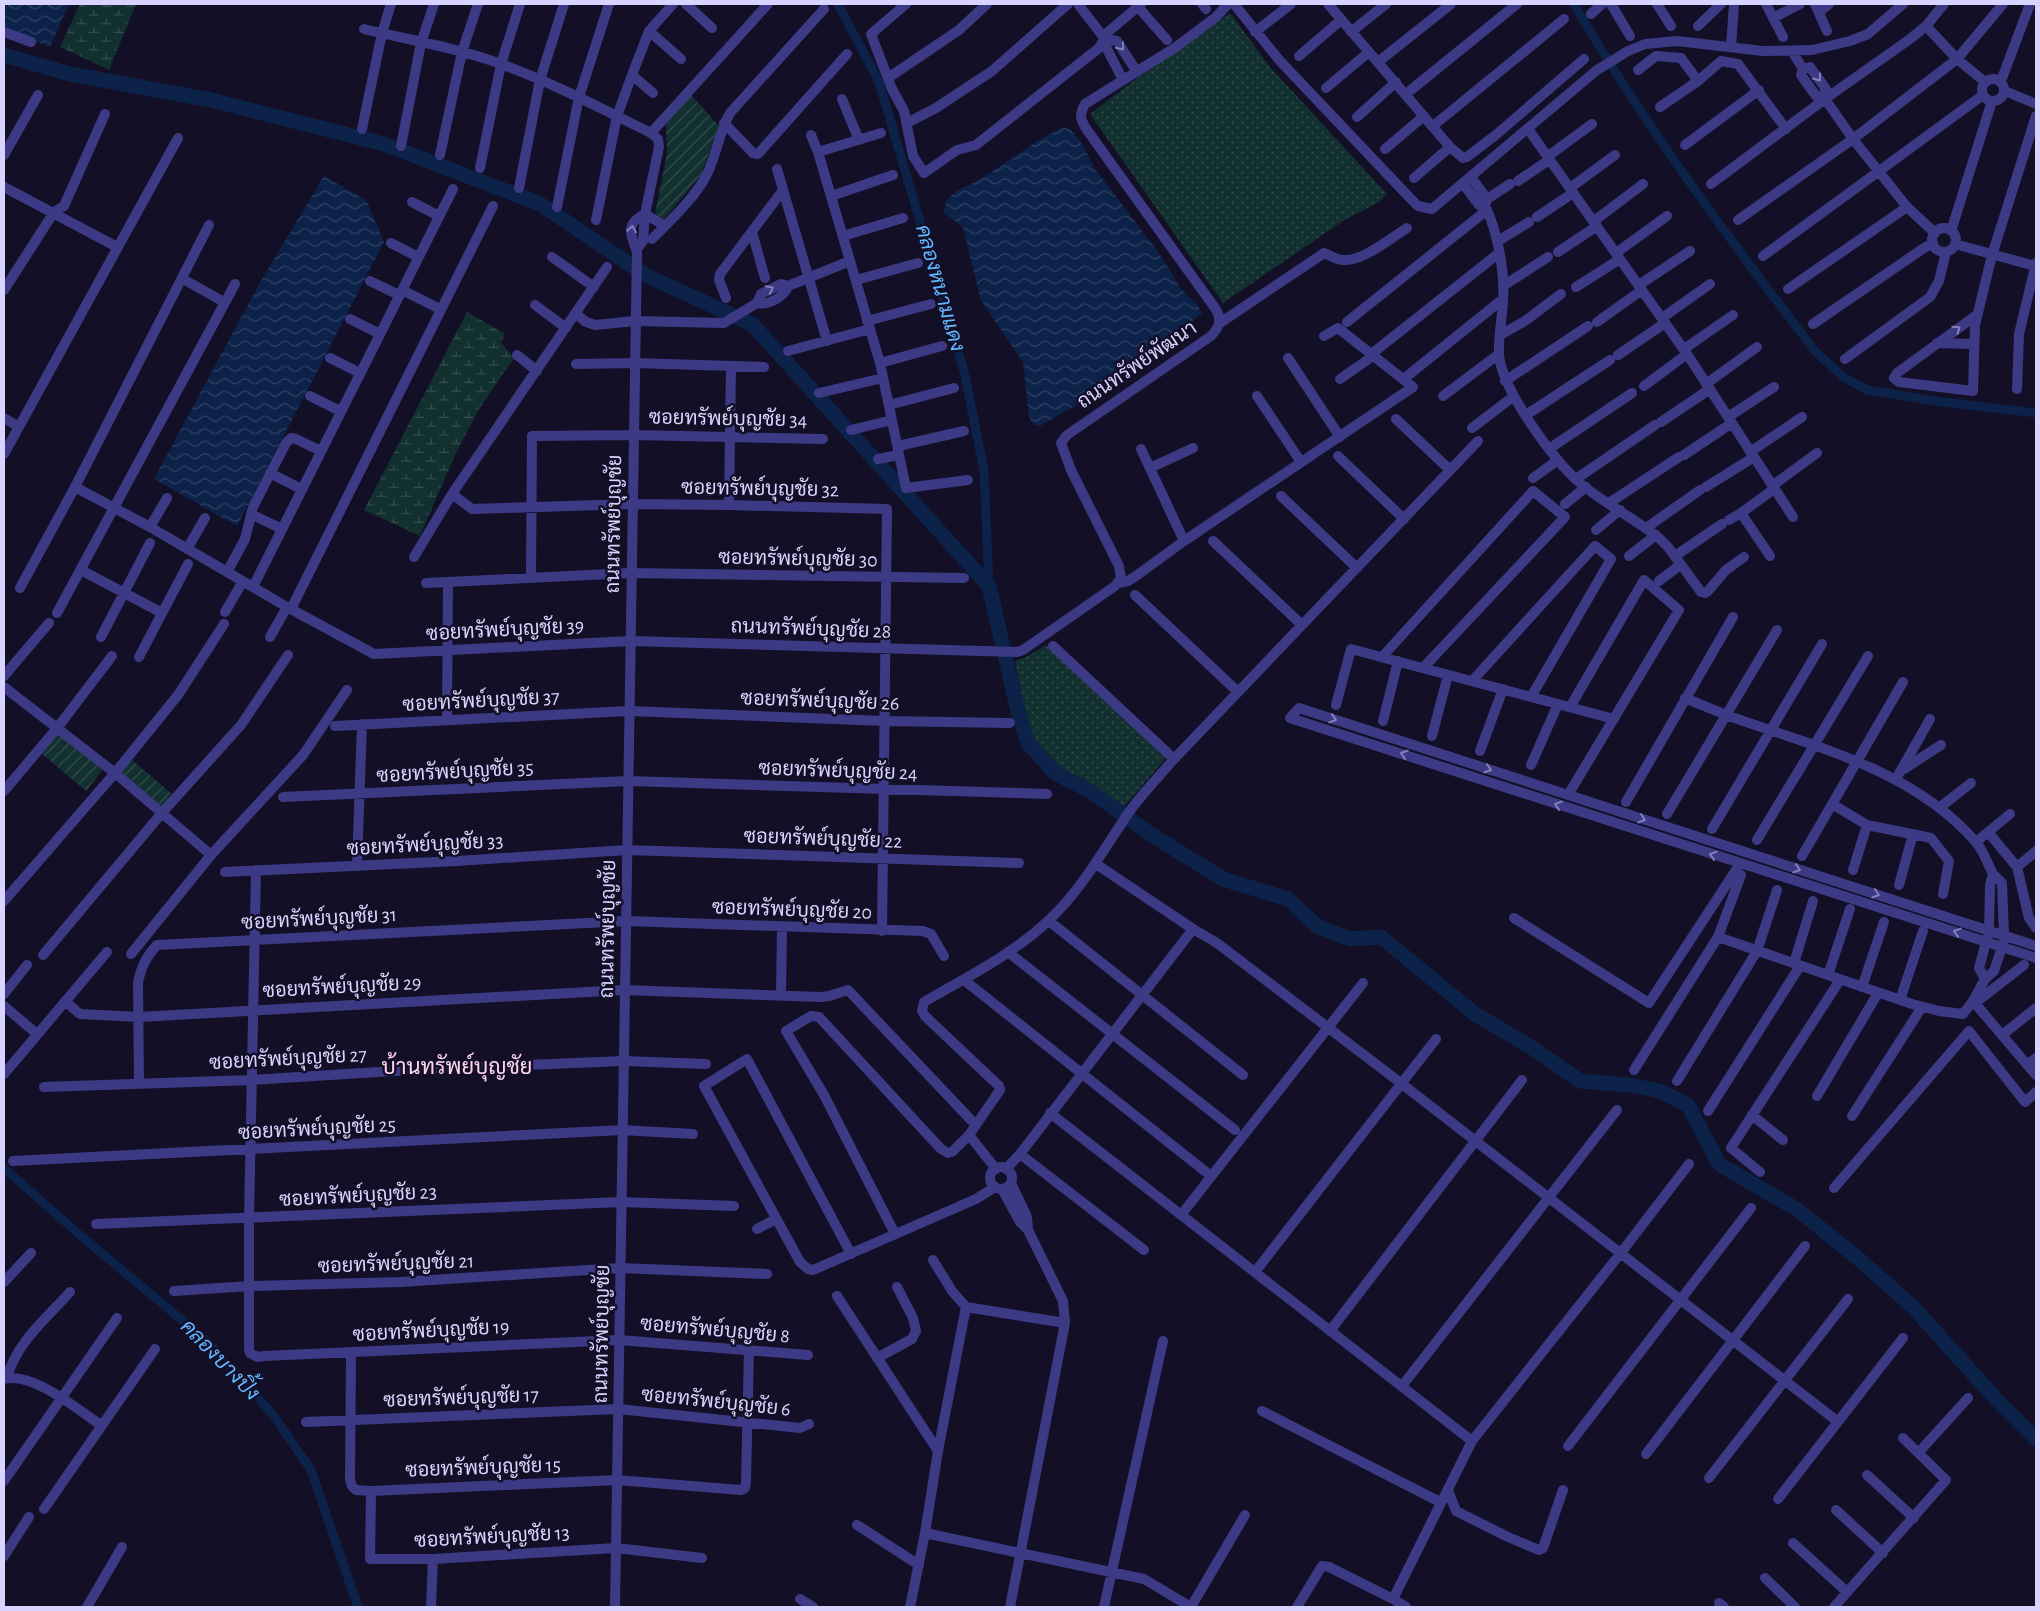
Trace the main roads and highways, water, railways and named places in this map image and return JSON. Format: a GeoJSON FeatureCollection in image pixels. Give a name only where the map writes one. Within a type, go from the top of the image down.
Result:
{"type":"FeatureCollection","features":[{"type":"Feature","properties":{"kind":"water"},"geometry":{"type":"Polygon","coordinates":[[[4,4],[69,4],[50,47],[4,29],[4,4]]]}},
{"type":"Feature","properties":{"kind":"water"},"geometry":{"type":"Polygon","coordinates":[[[1063,127],[1071,130],[1082,144],[1095,169],[1159,253],[1181,289],[1197,304],[1202,314],[1122,368],[1110,379],[1107,387],[1040,426],[1034,425],[1029,417],[1023,362],[981,301],[963,227],[944,213],[944,211],[947,201],[954,193],[977,181],[1063,127]]]}},
{"type":"Feature","properties":{"kind":"water"},"geometry":{"type":"Polygon","coordinates":[[[324,176],[366,200],[384,242],[237,526],[154,479],[258,286],[324,176]]]}},
{"type":"Feature","properties":{"kind":"waterway","name":"คลองหนามแดง"},"geometry":{"type":"LineString","coordinates":[[838,4],[879,82],[964,371],[984,471],[989,586]]}},
{"type":"Feature","properties":{"kind":"waterway"},"geometry":{"type":"LineString","coordinates":[[1574,4],[1630,94],[1689,181],[1815,351],[1842,376],[1867,390],[1942,402],[2036,413]]}},
{"type":"Feature","properties":{"kind":"waterway"},"geometry":{"type":"LineString","coordinates":[[4,55],[70,74],[211,100],[384,144],[540,204],[647,276],[752,324],[989,586],[1017,707],[1028,743],[1055,773],[1090,791],[1152,835],[1223,879],[1288,899],[1318,927],[1350,939],[1381,937],[1475,1014],[1531,1047],[1580,1081],[1629,1085],[1660,1091],[1688,1105],[1719,1164],[1798,1210],[1860,1260],[1914,1308],[1996,1399],[2036,1439]]}},
{"type":"Feature","properties":{"kind":"waterway","name":"คลองบางปิ้ง"},"geometry":{"type":"LineString","coordinates":[[4,1168],[81,1236],[207,1341],[274,1416],[311,1470],[358,1607]]}},
{"type":"Feature","properties":{"kind":"district","name":"บ้านทรัพย์บุญชัย"},"geometry":{"type":"Point","coordinates":[457,1067]}}]}
